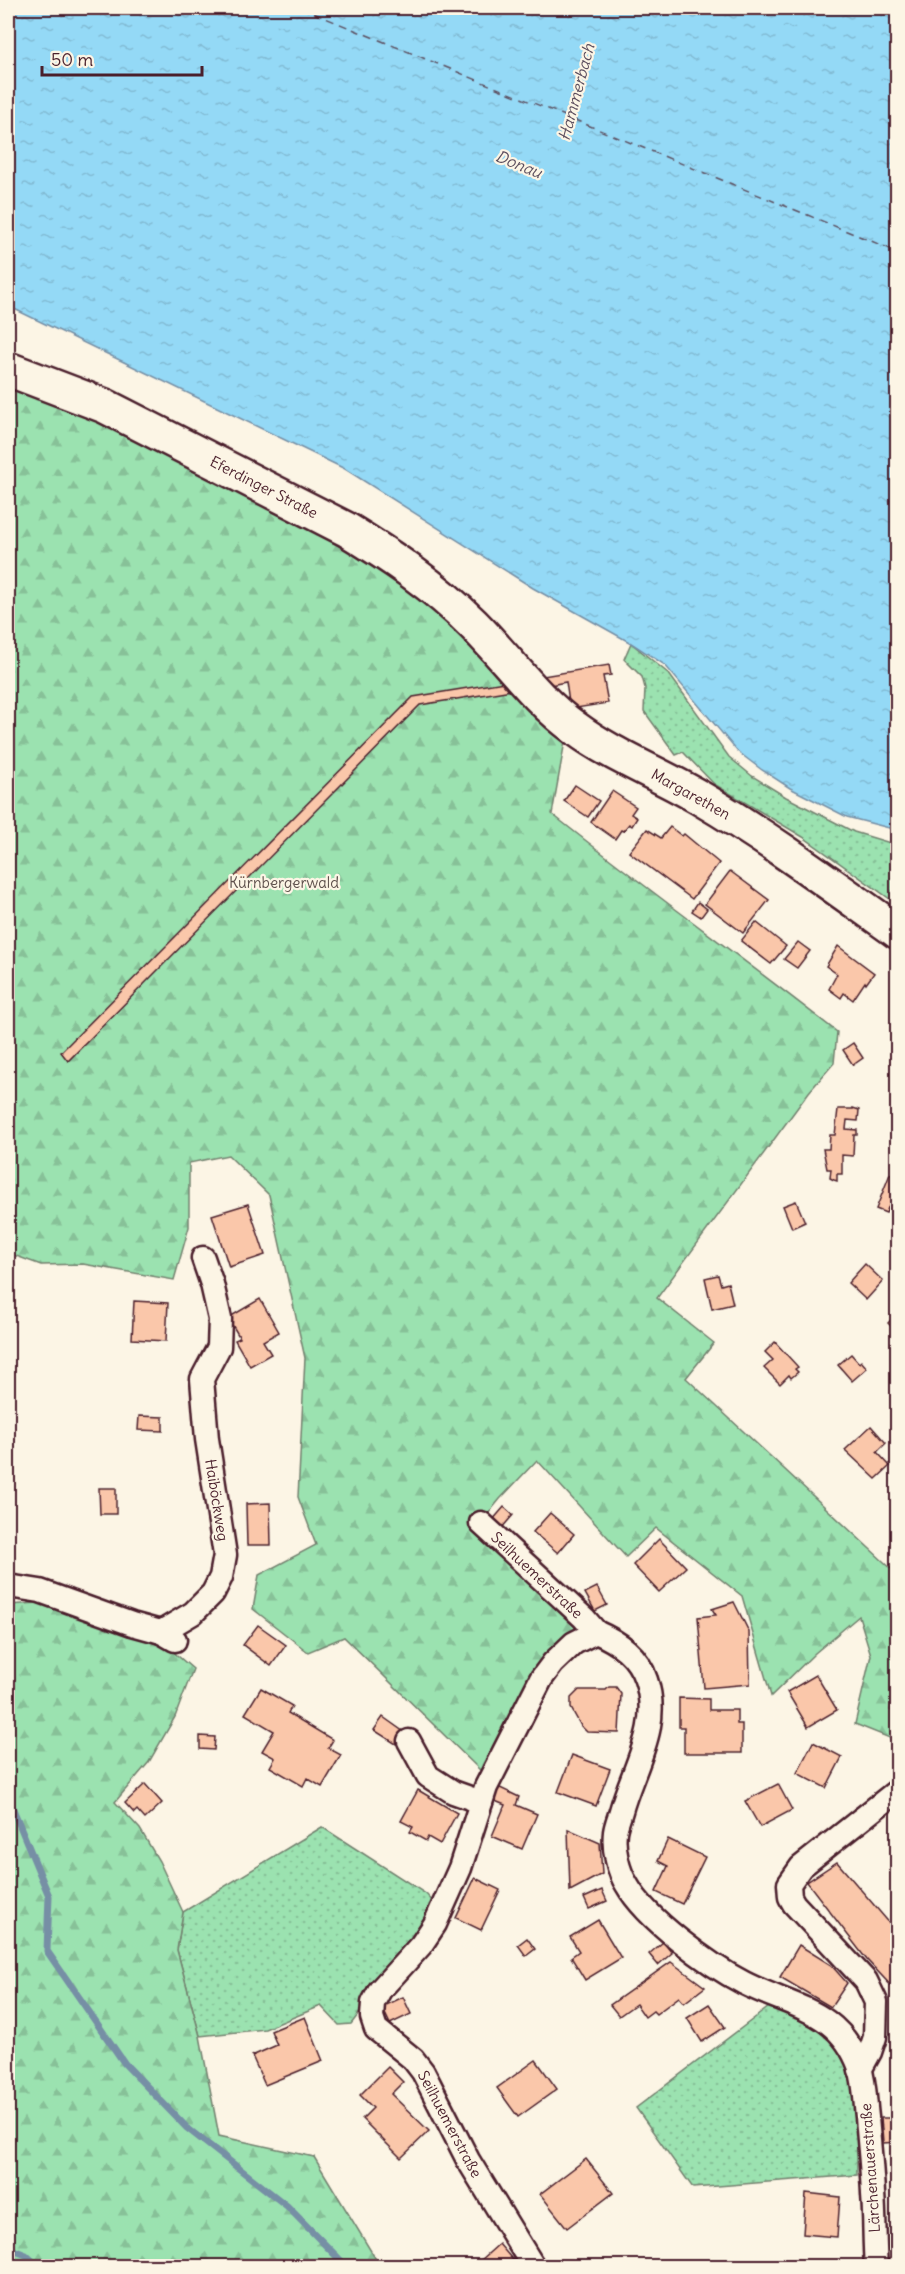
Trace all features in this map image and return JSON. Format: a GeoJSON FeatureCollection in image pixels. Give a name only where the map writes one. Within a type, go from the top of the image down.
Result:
{"type":"FeatureCollection","features":[{"type":"Feature","properties":{"kind":"main road","name":"Eferdinger Straße"},"geometry":{"type":"LineString","coordinates":[[8,369],[105,406],[346,529],[428,583],[495,646]]}},
{"type":"Feature","properties":{"kind":"main road","name":"Margarethen"},"geometry":{"type":"LineString","coordinates":[[495,646],[547,704],[576,729],[735,818],[897,932]]}},
{"type":"Feature","properties":{"kind":"street","name":"Haiböckweg"},"geometry":{"type":"LineString","coordinates":[[8,1586],[40,1591],[169,1636],[213,1593],[221,1577],[225,1555],[207,1439],[202,1379],[219,1347],[220,1319],[203,1258]]}},
{"type":"Feature","properties":{"kind":"street","name":"Seilhuemerstraße"},"geometry":{"type":"LineString","coordinates":[[481,1523],[584,1618],[596,1632],[574,1643],[553,1663],[541,1679],[493,1772],[460,1868],[435,1924],[421,1945],[380,1990],[373,2003],[372,2017],[376,2028],[413,2058],[423,2072],[468,2160],[533,2266]]}},
{"type":"Feature","properties":{"kind":"street","name":"Lärchenauerstraße"},"geometry":{"type":"LineString","coordinates":[[596,1632],[622,1645],[634,1657],[642,1668],[649,1689],[651,1719],[646,1743],[623,1803],[615,1832],[617,1858],[625,1883],[639,1904],[660,1923],[716,1965],[743,1982],[812,2011],[829,2021],[844,2036],[860,2070],[873,2193],[876,2266]]}},
{"type":"Feature","properties":{"kind":"street"},"geometry":{"type":"LineString","coordinates":[[409,1741],[428,1776],[453,1792],[481,1802]]}},
{"type":"Feature","properties":{"kind":"street"},"geometry":{"type":"LineString","coordinates":[[860,2070],[866,2063],[875,2037],[876,2002],[866,1981],[795,1904],[790,1897],[789,1884],[795,1873],[897,1790]]}},
{"type":"Feature","properties":{"kind":"green space","name":"Kürnbergerwald"},"geometry":{"type":"Polygon","coordinates":[[[8,385],[94,414],[371,563],[447,618],[565,741],[552,814],[837,1032],[834,1063],[809,1092],[657,1298],[714,1343],[686,1378],[897,1574],[897,1685],[890,1710],[897,1715],[897,1741],[855,1724],[871,1655],[859,1616],[815,1653],[771,1696],[742,1596],[656,1528],[626,1557],[537,1460],[474,1531],[576,1625],[575,1630],[537,1669],[481,1771],[344,1637],[308,1652],[253,1609],[259,1575],[316,1545],[298,1497],[305,1358],[269,1195],[228,1155],[189,1163],[189,1227],[174,1280],[83,1264],[41,1265],[8,1253],[8,385]]]}},
{"type":"Feature","properties":{"kind":"green space"},"geometry":{"type":"Polygon","coordinates":[[[631,643],[669,674],[729,757],[752,776],[786,797],[854,832],[897,845],[897,904],[803,837],[714,784],[683,752],[676,755],[644,711],[645,688],[642,677],[624,659],[631,643]]]}},
{"type":"Feature","properties":{"kind":"green space"},"geometry":{"type":"Polygon","coordinates":[[[38,1603],[87,1610],[157,1638],[193,1669],[175,1717],[149,1762],[115,1802],[140,1829],[159,1861],[183,1912],[177,1950],[200,2036],[219,2136],[314,2157],[380,2266],[8,2266],[8,1605],[38,1603]]]}},
{"type":"Feature","properties":{"kind":"green space"},"geometry":{"type":"Polygon","coordinates":[[[322,1827],[426,1894],[437,1906],[351,2024],[339,2025],[321,2006],[265,2029],[200,2036],[177,1950],[183,1912],[322,1827]]]}},
{"type":"Feature","properties":{"kind":"green space"},"geometry":{"type":"Polygon","coordinates":[[[769,2007],[824,2032],[847,2061],[856,2098],[857,2175],[693,2188],[636,2108],[769,2007]]]}},
{"type":"Feature","properties":{"kind":"water"},"geometry":{"type":"Polygon","coordinates":[[[8,8],[897,8],[897,830],[847,817],[790,788],[762,770],[737,751],[665,665],[631,643],[533,588],[345,469],[8,306],[8,8]]]}},
{"type":"Feature","properties":{"kind":"building"},"geometry":{"type":"Polygon","coordinates":[[[609,665],[611,675],[603,676],[608,703],[570,709],[566,682],[545,686],[537,677],[609,665]]]}},
{"type":"Feature","properties":{"kind":"building"},"geometry":{"type":"Polygon","coordinates":[[[504,682],[512,690],[420,705],[68,1061],[61,1052],[413,697],[504,682]]]}},
{"type":"Feature","properties":{"kind":"building"},"geometry":{"type":"Polygon","coordinates":[[[575,785],[599,801],[588,817],[564,801],[575,785]]]}},
{"type":"Feature","properties":{"kind":"building"},"geometry":{"type":"Polygon","coordinates":[[[612,791],[636,807],[631,814],[637,818],[632,826],[629,824],[623,831],[621,830],[615,839],[591,822],[612,791]]]}},
{"type":"Feature","properties":{"kind":"building"},"geometry":{"type":"Polygon","coordinates":[[[670,827],[682,836],[684,834],[719,863],[692,899],[629,852],[647,829],[661,838],[670,827]]]}},
{"type":"Feature","properties":{"kind":"building"},"geometry":{"type":"Polygon","coordinates":[[[730,871],[769,900],[743,933],[705,904],[730,871]]]}},
{"type":"Feature","properties":{"kind":"building"},"geometry":{"type":"Polygon","coordinates":[[[698,902],[707,909],[701,917],[692,911],[698,902]]]}},
{"type":"Feature","properties":{"kind":"building"},"geometry":{"type":"Polygon","coordinates":[[[756,922],[786,946],[771,964],[741,941],[756,922]]]}},
{"type":"Feature","properties":{"kind":"building"},"geometry":{"type":"Polygon","coordinates":[[[798,942],[810,951],[797,968],[784,959],[798,942]]]}},
{"type":"Feature","properties":{"kind":"building"},"geometry":{"type":"Polygon","coordinates":[[[838,946],[874,973],[853,1000],[844,993],[841,998],[829,989],[837,974],[826,966],[838,946]]]}},
{"type":"Feature","properties":{"kind":"building"},"geometry":{"type":"Polygon","coordinates":[[[853,1043],[863,1058],[853,1065],[843,1050],[853,1043]]]}},
{"type":"Feature","properties":{"kind":"building"},"geometry":{"type":"Polygon","coordinates":[[[838,1109],[859,1110],[858,1121],[847,1120],[846,1129],[857,1130],[857,1135],[854,1135],[853,1156],[842,1155],[842,1174],[837,1174],[837,1181],[830,1178],[831,1169],[827,1169],[823,1149],[829,1149],[830,1135],[835,1135],[838,1109]]]}},
{"type":"Feature","properties":{"kind":"building"},"geometry":{"type":"Polygon","coordinates":[[[890,1174],[898,1178],[898,1189],[894,1196],[898,1197],[898,1206],[896,1208],[889,1205],[886,1213],[876,1209],[890,1174]]]}},
{"type":"Feature","properties":{"kind":"building"},"geometry":{"type":"Polygon","coordinates":[[[796,1201],[805,1222],[792,1228],[783,1206],[796,1201]]]}},
{"type":"Feature","properties":{"kind":"building"},"geometry":{"type":"Polygon","coordinates":[[[248,1204],[265,1255],[229,1267],[212,1215],[248,1204]]]}},
{"type":"Feature","properties":{"kind":"building"},"geometry":{"type":"Polygon","coordinates":[[[865,1264],[883,1281],[866,1300],[848,1283],[865,1264]]]}},
{"type":"Feature","properties":{"kind":"building"},"geometry":{"type":"Polygon","coordinates":[[[718,1275],[721,1285],[728,1283],[733,1304],[712,1309],[705,1278],[718,1275]]]}},
{"type":"Feature","properties":{"kind":"building"},"geometry":{"type":"Polygon","coordinates":[[[260,1299],[279,1332],[263,1341],[271,1354],[250,1366],[235,1340],[240,1338],[228,1318],[260,1299]]]}},
{"type":"Feature","properties":{"kind":"building"},"geometry":{"type":"Polygon","coordinates":[[[134,1301],[168,1303],[166,1341],[132,1339],[134,1301]]]}},
{"type":"Feature","properties":{"kind":"building"},"geometry":{"type":"Polygon","coordinates":[[[898,1313],[898,1333],[888,1323],[898,1313]]]}},
{"type":"Feature","properties":{"kind":"building"},"geometry":{"type":"Polygon","coordinates":[[[775,1342],[798,1367],[795,1369],[798,1372],[791,1378],[789,1375],[780,1384],[764,1368],[773,1360],[765,1352],[775,1342]]]}},
{"type":"Feature","properties":{"kind":"building"},"geometry":{"type":"Polygon","coordinates":[[[851,1354],[867,1368],[852,1381],[838,1365],[851,1354]]]}},
{"type":"Feature","properties":{"kind":"building"},"geometry":{"type":"Polygon","coordinates":[[[139,1416],[163,1417],[163,1431],[138,1430],[139,1416]]]}},
{"type":"Feature","properties":{"kind":"building"},"geometry":{"type":"Polygon","coordinates":[[[871,1426],[886,1443],[877,1452],[890,1466],[876,1479],[845,1450],[871,1426]]]}},
{"type":"Feature","properties":{"kind":"building"},"geometry":{"type":"Polygon","coordinates":[[[99,1488],[116,1488],[116,1514],[100,1514],[99,1488]]]}},
{"type":"Feature","properties":{"kind":"building"},"geometry":{"type":"Polygon","coordinates":[[[270,1503],[271,1545],[247,1545],[246,1504],[270,1503]]]}},
{"type":"Feature","properties":{"kind":"building"},"geometry":{"type":"Polygon","coordinates":[[[504,1507],[513,1515],[501,1529],[492,1521],[504,1507]]]}},
{"type":"Feature","properties":{"kind":"building"},"geometry":{"type":"Polygon","coordinates":[[[550,1513],[574,1534],[558,1553],[533,1532],[550,1513]]]}},
{"type":"Feature","properties":{"kind":"building"},"geometry":{"type":"Polygon","coordinates":[[[659,1539],[686,1567],[659,1592],[633,1565],[659,1539]]]}},
{"type":"Feature","properties":{"kind":"building"},"geometry":{"type":"Polygon","coordinates":[[[597,1587],[607,1605],[595,1611],[585,1593],[597,1587]]]}},
{"type":"Feature","properties":{"kind":"building"},"geometry":{"type":"Polygon","coordinates":[[[734,1602],[749,1632],[750,1684],[704,1688],[698,1617],[716,1615],[712,1609],[734,1602]]]}},
{"type":"Feature","properties":{"kind":"building"},"geometry":{"type":"Polygon","coordinates":[[[258,1625],[286,1645],[271,1666],[243,1645],[258,1625]]]}},
{"type":"Feature","properties":{"kind":"building"},"geometry":{"type":"Polygon","coordinates":[[[816,1675],[837,1710],[808,1727],[787,1692],[816,1675]]]}},
{"type":"Feature","properties":{"kind":"building"},"geometry":{"type":"Polygon","coordinates":[[[609,1687],[616,1687],[621,1694],[619,1733],[587,1732],[571,1708],[571,1698],[579,1690],[606,1690],[609,1687]]]}},
{"type":"Feature","properties":{"kind":"building"},"geometry":{"type":"Polygon","coordinates":[[[261,1688],[292,1706],[288,1713],[333,1740],[328,1748],[341,1755],[322,1787],[307,1778],[303,1786],[270,1767],[275,1758],[262,1751],[274,1731],[245,1714],[261,1688]]]}},
{"type":"Feature","properties":{"kind":"building"},"geometry":{"type":"Polygon","coordinates":[[[679,1698],[709,1699],[709,1710],[737,1710],[737,1724],[742,1724],[742,1753],[684,1753],[684,1727],[679,1727],[679,1698]]]}},
{"type":"Feature","properties":{"kind":"building"},"geometry":{"type":"Polygon","coordinates":[[[383,1717],[404,1732],[396,1744],[374,1730],[383,1717]]]}},
{"type":"Feature","properties":{"kind":"building"},"geometry":{"type":"Polygon","coordinates":[[[200,1736],[215,1737],[214,1750],[200,1749],[200,1736]]]}},
{"type":"Feature","properties":{"kind":"building"},"geometry":{"type":"Polygon","coordinates":[[[813,1742],[842,1757],[826,1788],[797,1773],[813,1742]]]}},
{"type":"Feature","properties":{"kind":"building"},"geometry":{"type":"Polygon","coordinates":[[[572,1755],[610,1769],[596,1806],[558,1792],[572,1755]]]}},
{"type":"Feature","properties":{"kind":"building"},"geometry":{"type":"Polygon","coordinates":[[[145,1784],[162,1803],[145,1819],[137,1810],[134,1813],[125,1803],[145,1784]]]}},
{"type":"Feature","properties":{"kind":"building"},"geometry":{"type":"Polygon","coordinates":[[[778,1784],[792,1810],[760,1827],[745,1801],[778,1784]]]}},
{"type":"Feature","properties":{"kind":"building"},"geometry":{"type":"Polygon","coordinates":[[[496,1786],[519,1797],[516,1805],[537,1814],[522,1849],[492,1836],[505,1805],[490,1799],[496,1786]]]}},
{"type":"Feature","properties":{"kind":"building"},"geometry":{"type":"Polygon","coordinates":[[[418,1790],[457,1813],[440,1844],[428,1837],[426,1841],[410,1832],[413,1827],[401,1821],[418,1790]]]}},
{"type":"Feature","properties":{"kind":"building"},"geometry":{"type":"Polygon","coordinates":[[[568,1829],[600,1843],[602,1874],[570,1891],[568,1829]]]}},
{"type":"Feature","properties":{"kind":"building"},"geometry":{"type":"Polygon","coordinates":[[[668,1839],[705,1857],[682,1904],[656,1892],[668,1866],[658,1861],[668,1839]]]}},
{"type":"Feature","properties":{"kind":"building"},"geometry":{"type":"Polygon","coordinates":[[[837,1862],[898,1933],[898,1993],[867,1960],[807,1882],[837,1862]]]}},
{"type":"Feature","properties":{"kind":"building"},"geometry":{"type":"Polygon","coordinates":[[[475,1878],[500,1890],[481,1930],[456,1918],[475,1878]]]}},
{"type":"Feature","properties":{"kind":"building"},"geometry":{"type":"Polygon","coordinates":[[[602,1890],[607,1901],[589,1909],[584,1898],[602,1890]]]}},
{"type":"Feature","properties":{"kind":"building"},"geometry":{"type":"Polygon","coordinates":[[[598,1920],[621,1958],[585,1980],[571,1957],[579,1951],[570,1937],[598,1920]]]}},
{"type":"Feature","properties":{"kind":"building"},"geometry":{"type":"Polygon","coordinates":[[[527,1938],[535,1949],[526,1956],[518,1945],[527,1938]]]}},
{"type":"Feature","properties":{"kind":"building"},"geometry":{"type":"Polygon","coordinates":[[[663,1942],[672,1953],[658,1965],[649,1954],[663,1942]]]}},
{"type":"Feature","properties":{"kind":"building"},"geometry":{"type":"Polygon","coordinates":[[[799,1945],[831,1965],[847,1983],[831,2007],[780,1977],[799,1945]]]}},
{"type":"Feature","properties":{"kind":"building"},"geometry":{"type":"Polygon","coordinates":[[[671,1962],[705,1987],[684,2003],[679,1997],[656,2014],[653,2011],[645,2017],[636,2004],[619,2016],[610,2005],[671,1962]]]}},
{"type":"Feature","properties":{"kind":"building"},"geometry":{"type":"Polygon","coordinates":[[[403,1997],[411,2014],[390,2024],[382,2007],[403,1997]]]}},
{"type":"Feature","properties":{"kind":"building"},"geometry":{"type":"Polygon","coordinates":[[[709,2004],[725,2027],[702,2042],[687,2018],[709,2004]]]}},
{"type":"Feature","properties":{"kind":"building"},"geometry":{"type":"Polygon","coordinates":[[[305,2017],[323,2061],[265,2085],[252,2056],[277,2045],[271,2031],[305,2017]]]}},
{"type":"Feature","properties":{"kind":"building"},"geometry":{"type":"Polygon","coordinates":[[[536,2060],[557,2089],[518,2117],[497,2088],[536,2060]]]}},
{"type":"Feature","properties":{"kind":"building"},"geometry":{"type":"Polygon","coordinates":[[[388,2067],[403,2082],[391,2094],[429,2131],[401,2158],[362,2119],[373,2108],[360,2095],[388,2067]]]}},
{"type":"Feature","properties":{"kind":"building"},"geometry":{"type":"Polygon","coordinates":[[[881,2118],[898,2118],[898,2142],[883,2143],[881,2118]]]}},
{"type":"Feature","properties":{"kind":"building"},"geometry":{"type":"Polygon","coordinates":[[[586,2159],[613,2193],[567,2228],[540,2194],[586,2159]]]}},
{"type":"Feature","properties":{"kind":"building"},"geometry":{"type":"Polygon","coordinates":[[[806,2193],[840,2197],[837,2237],[803,2234],[806,2193]]]}},
{"type":"Feature","properties":{"kind":"building"},"geometry":{"type":"Polygon","coordinates":[[[499,2244],[518,2266],[485,2266],[480,2261],[499,2244]]]}},
{"type":"Feature","properties":{"kind":"waterway"},"geometry":{"type":"LineString","coordinates":[[8,1797],[49,1896],[47,1951],[125,2064],[187,2128],[287,2206],[346,2266]]}},
{"type":"Feature","properties":{"kind":"waterway"},"geometry":{"type":"LineString","coordinates":[[8,2248],[26,2255],[38,2266]]}},
{"type":"Feature","properties":{"kind":"ferry route"},"geometry":{"type":"LineString","coordinates":[[301,8],[898,252]]}},
{"type":"Feature","properties":{"kind":"water label","name":"Hammerbach"},"geometry":{"type":"Point","coordinates":[576,92]}},
{"type":"Feature","properties":{"kind":"water label","name":"Donau"},"geometry":{"type":"Point","coordinates":[519,164]}}]}
